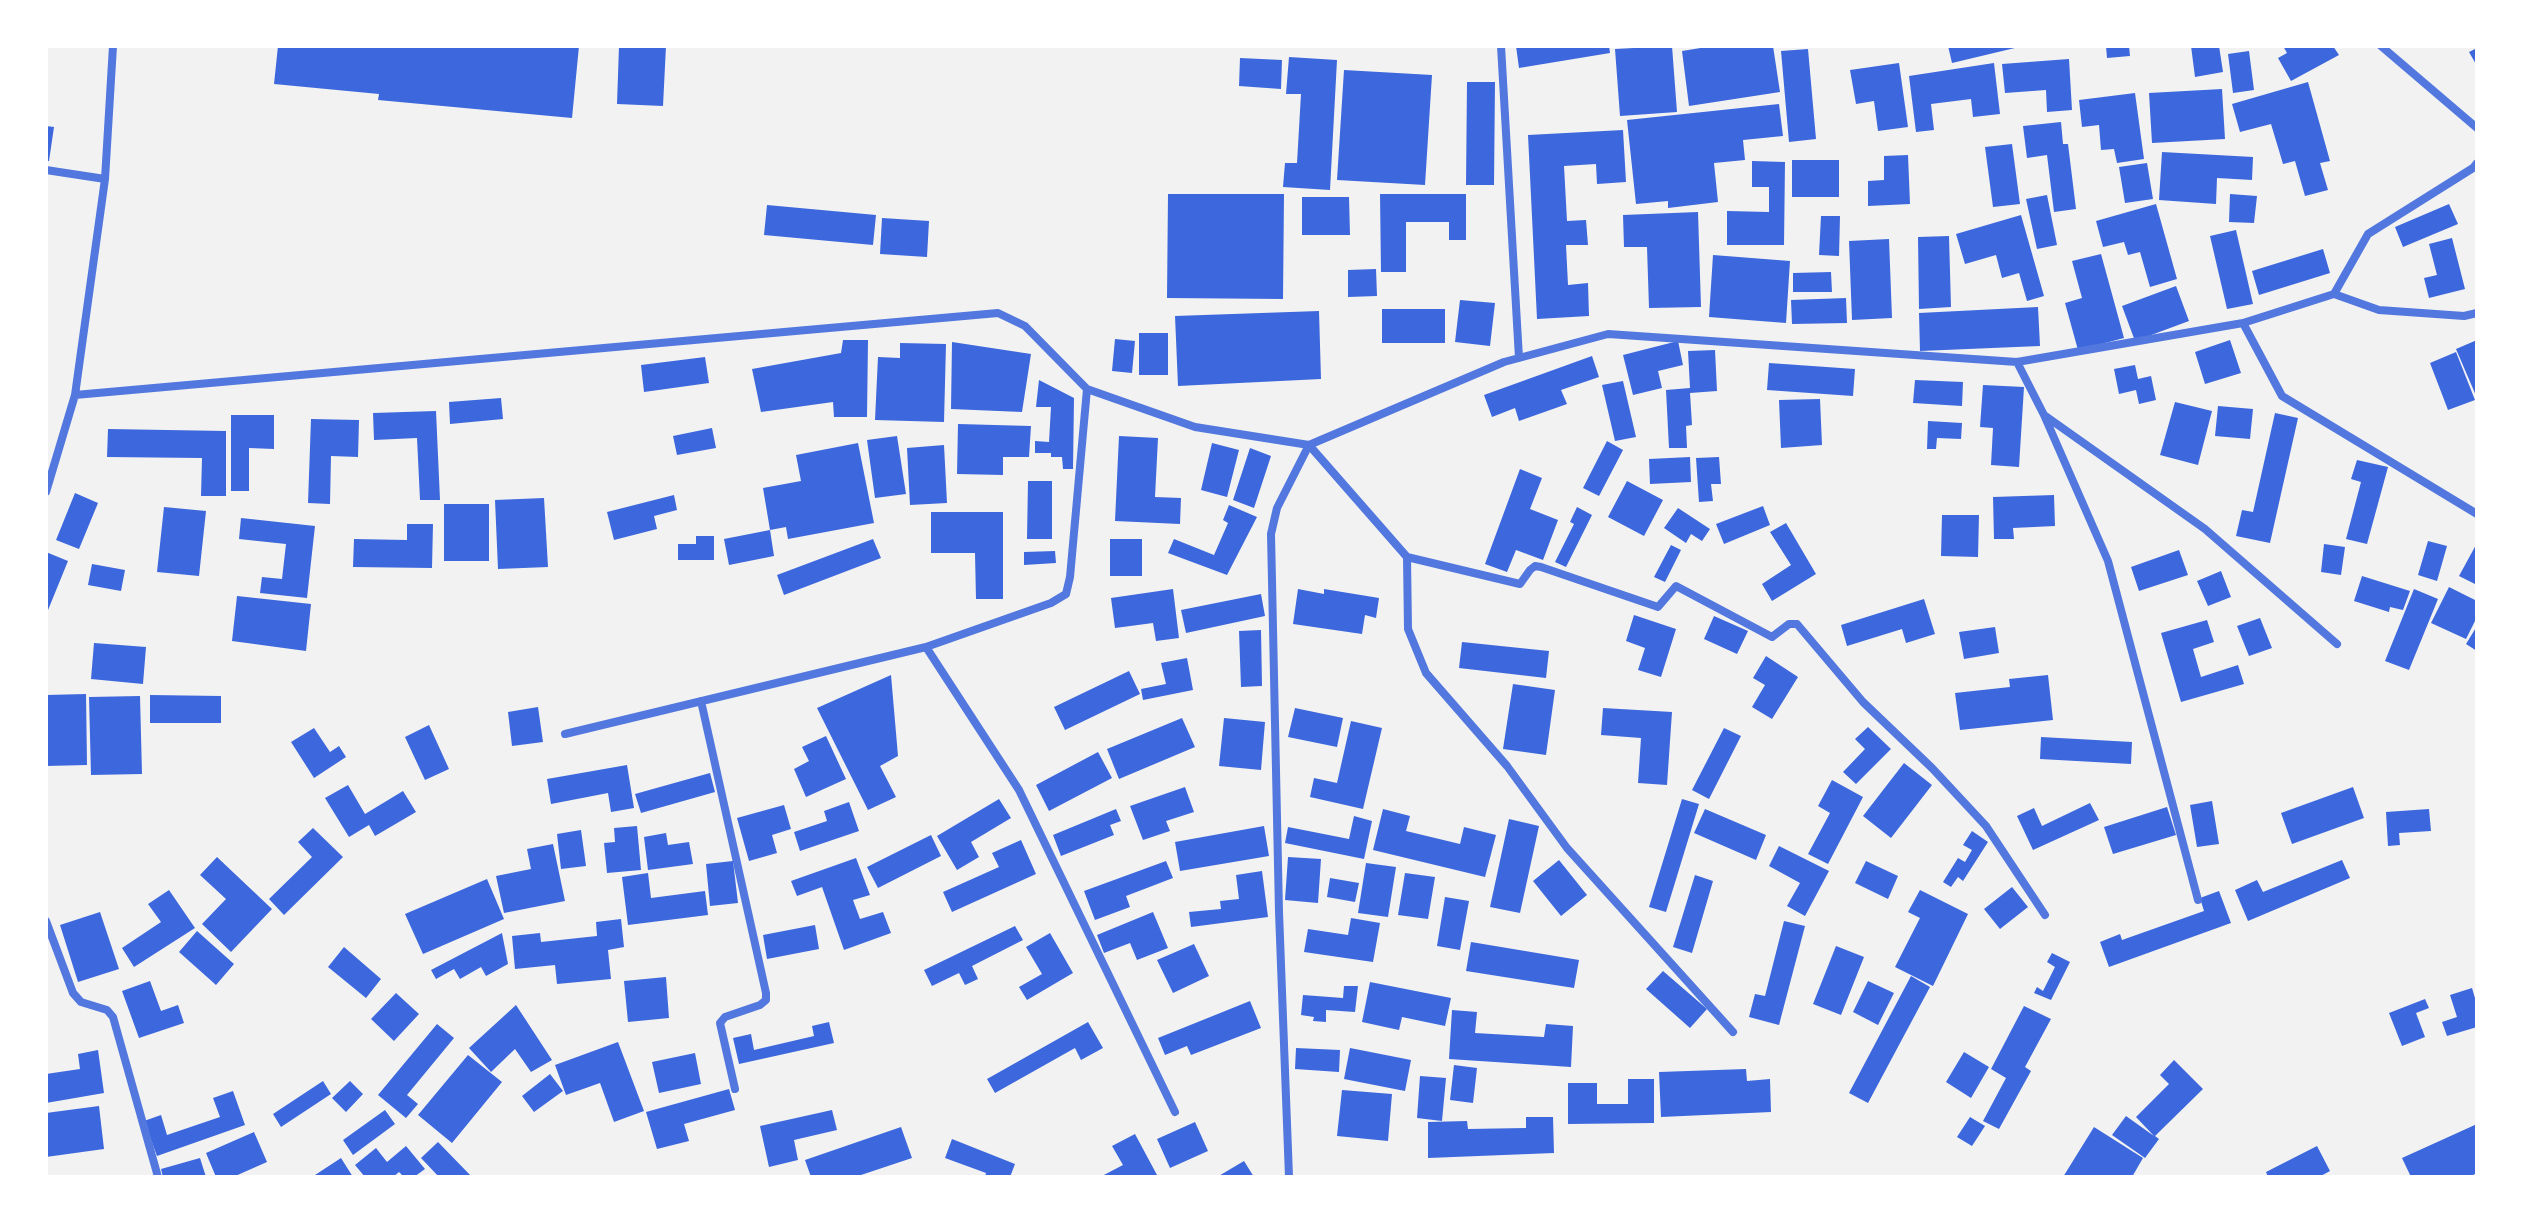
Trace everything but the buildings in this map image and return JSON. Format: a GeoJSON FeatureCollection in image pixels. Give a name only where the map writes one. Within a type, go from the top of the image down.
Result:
{"type":"FeatureCollection","features":[{"type":"Feature","properties":{"kind":"street"},"geometry":{"type":"LineString","coordinates":[[46,490],[75,395],[105,179],[113,46]]}},
{"type":"Feature","properties":{"kind":"street"},"geometry":{"type":"LineString","coordinates":[[1501,46],[1519,358]]}},
{"type":"Feature","properties":{"kind":"street"},"geometry":{"type":"LineString","coordinates":[[2381,46],[2477,128]]}},
{"type":"Feature","properties":{"kind":"street"},"geometry":{"type":"LineString","coordinates":[[2334,294],[2368,234],[2477,163]]}},
{"type":"Feature","properties":{"kind":"street"},"geometry":{"type":"LineString","coordinates":[[46,170],[105,179]]}},
{"type":"Feature","properties":{"kind":"street"},"geometry":{"type":"LineString","coordinates":[[75,395],[998,313],[1025,326],[1087,389],[1195,427],[1309,445],[1504,362],[1608,334],[2017,362],[2243,323],[2334,294],[2379,310],[2464,316],[2477,313]]}},
{"type":"Feature","properties":{"kind":"street"},"geometry":{"type":"LineString","coordinates":[[2243,323],[2282,396],[2477,514]]}},
{"type":"Feature","properties":{"kind":"street"},"geometry":{"type":"LineString","coordinates":[[2017,362],[2044,415],[2108,561],[2198,900]]}},
{"type":"Feature","properties":{"kind":"street"},"geometry":{"type":"LineString","coordinates":[[565,734],[926,647],[1051,603],[1066,594],[1087,389]]}},
{"type":"Feature","properties":{"kind":"street"},"geometry":{"type":"LineString","coordinates":[[2044,415],[2205,529],[2337,644]]}},
{"type":"Feature","properties":{"kind":"street"},"geometry":{"type":"LineString","coordinates":[[1309,445],[1407,557],[1520,584],[1530,570],[1535,566],[1541,567],[1658,607],[1676,586],[1772,637],[1789,624],[1797,624],[1863,702],[1932,768],[1986,826],[2045,915]]}},
{"type":"Feature","properties":{"kind":"street"},"geometry":{"type":"LineString","coordinates":[[1289,1177],[1271,534],[1277,508],[1309,445]]}},
{"type":"Feature","properties":{"kind":"street"},"geometry":{"type":"LineString","coordinates":[[1407,557],[1408,629],[1426,673],[1507,766],[1567,848],[1733,1032]]}},
{"type":"Feature","properties":{"kind":"street"},"geometry":{"type":"LineString","coordinates":[[926,647],[1019,790],[1175,1112]]}},
{"type":"Feature","properties":{"kind":"street"},"geometry":{"type":"LineString","coordinates":[[701,701],[766,993],[766,1000],[760,1005],[725,1017],[720,1023],[735,1089]]}},
{"type":"Feature","properties":{"kind":"street"},"geometry":{"type":"LineString","coordinates":[[46,921],[73,993],[81,1002],[107,1010],[113,1017],[158,1177]]}}]}
